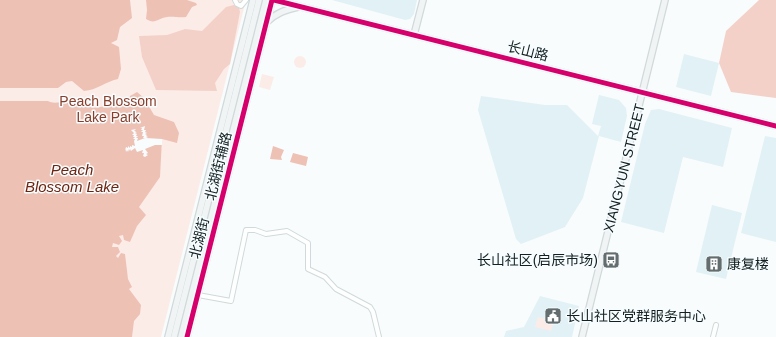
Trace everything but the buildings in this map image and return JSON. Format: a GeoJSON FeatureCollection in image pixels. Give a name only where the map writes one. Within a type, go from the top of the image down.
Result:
{"type":"FeatureCollection","features":[{"type":"Feature","properties":{"kind":"street"},"geometry":{"type":"LineString","coordinates":[[235,0],[240,6],[244,4],[246,0]]}},
{"type":"Feature","properties":{"kind":"street","name":"北湖街辅路"},"geometry":{"type":"LineString","coordinates":[[168,337],[253,0]]}},
{"type":"Feature","properties":{"kind":"street","name":"北湖街"},"geometry":{"type":"LineString","coordinates":[[174,337],[259,0]]}},
{"type":"Feature","properties":{"kind":"street","name":"北湖街"},"geometry":{"type":"LineString","coordinates":[[181,337],[190,316],[246,95],[266,0]]}},
{"type":"Feature","properties":{"kind":"street"},"geometry":{"type":"LineString","coordinates":[[246,95],[273,0]]}},
{"type":"Feature","properties":{"kind":"street","name":"长山路"},"geometry":{"type":"LineString","coordinates":[[273,0],[776,126]]}},
{"type":"Feature","properties":{"kind":"street"},"geometry":{"type":"LineString","coordinates":[[293,0],[300,7]]}},
{"type":"Feature","properties":{"kind":"street"},"geometry":{"type":"LineString","coordinates":[[414,35],[423,0]]}},
{"type":"Feature","properties":{"kind":"street","name":"XIANGYUN STREET"},"geometry":{"type":"LineString","coordinates":[[582,337],[665,0]]}},
{"type":"Feature","properties":{"kind":"street"},"geometry":{"type":"LineString","coordinates":[[266,23],[274,15],[284,10],[300,7]]}},
{"type":"Feature","properties":{"kind":"street"},"geometry":{"type":"LineString","coordinates":[[198,295],[231,301],[246,230],[255,230],[266,234],[287,231],[308,243],[308,269],[325,277],[336,289],[370,307],[379,337]]}},
{"type":"Feature","properties":{"kind":"street"},"geometry":{"type":"LineString","coordinates":[[188,337],[190,316],[198,295],[206,252]]}},
{"type":"Feature","properties":{"kind":"street"},"geometry":{"type":"LineString","coordinates":[[713,337],[716,325]]}},
{"type":"Feature","properties":{"kind":"shaded area"},"geometry":{"type":"Polygon","coordinates":[[[332,0],[417,0],[414,14],[410,19],[405,20],[332,0]]]}},
{"type":"Feature","properties":{"kind":"shaded area"},"geometry":{"type":"Polygon","coordinates":[[[759,0],[776,0],[776,98],[731,92],[719,63],[726,31],[759,0]]]}},
{"type":"Feature","properties":{"kind":"shaded area"},"geometry":{"type":"Polygon","coordinates":[[[234,5],[239,8],[240,12],[230,64],[224,69],[215,83],[217,91],[156,90],[142,57],[139,36],[167,35],[185,29],[202,31],[226,7],[234,5]]]}},
{"type":"Feature","properties":{"kind":"shaded area"},"geometry":{"type":"Polygon","coordinates":[[[684,54],[719,63],[711,96],[676,87],[684,54]]]}},
{"type":"Feature","properties":{"kind":"shaded area"},"geometry":{"type":"Polygon","coordinates":[[[599,95],[619,100],[626,108],[627,116],[621,142],[599,136],[583,198],[565,227],[521,244],[516,239],[478,110],[481,96],[545,105],[567,105],[598,136],[601,126],[592,124],[599,95]]]}},
{"type":"Feature","properties":{"kind":"shaded area"},"geometry":{"type":"Polygon","coordinates":[[[659,109],[732,128],[723,167],[683,157],[664,233],[621,222],[645,124],[651,110],[659,109]]]}},
{"type":"Feature","properties":{"kind":"shaded area"},"geometry":{"type":"Polygon","coordinates":[[[765,136],[776,138],[776,242],[741,233],[765,136]]]}},
{"type":"Feature","properties":{"kind":"shaded area"},"geometry":{"type":"Polygon","coordinates":[[[712,205],[742,213],[726,279],[696,272],[712,205]]]}},
{"type":"Feature","properties":{"kind":"shaded area","name":"长山社区党群服务中心"},"geometry":{"type":"Polygon","coordinates":[[[540,296],[579,306],[572,337],[504,337],[506,331],[524,327],[540,296]]]}},
{"type":"Feature","properties":{"kind":"green space","name":"Peach Blossom Lake Park"},"geometry":{"type":"Polygon","coordinates":[[[0,0],[246,0],[161,337],[0,337],[0,0]]]}},
{"type":"Feature","properties":{"kind":"green space"},"geometry":{"type":"Polygon","coordinates":[[[298,56],[302,56],[306,62],[302,68],[298,68],[294,64],[294,60],[298,56]]]}},
{"type":"Feature","properties":{"kind":"green space"},"geometry":{"type":"Polygon","coordinates":[[[262,74],[274,77],[270,90],[259,87],[262,74]]]}},
{"type":"Feature","properties":{"kind":"green space"},"geometry":{"type":"Polygon","coordinates":[[[538,317],[554,321],[551,331],[535,327],[538,317]]]}},
{"type":"Feature","properties":{"kind":"water"},"geometry":{"type":"Polygon","coordinates":[[[0,0],[130,0],[132,18],[120,27],[117,40],[111,43],[119,47],[121,69],[118,79],[84,91],[72,81],[66,82],[58,88],[0,88],[0,0]]]}},
{"type":"Feature","properties":{"kind":"water"},"geometry":{"type":"Polygon","coordinates":[[[146,0],[187,0],[196,3],[197,5],[192,7],[186,17],[167,17],[156,21],[149,21],[146,19],[146,0]]]}},
{"type":"Feature","properties":{"kind":"water","name":"Peach Blossom Lake"},"geometry":{"type":"Polygon","coordinates":[[[137,92],[144,98],[154,115],[174,122],[179,133],[177,143],[162,139],[160,177],[139,207],[146,215],[137,226],[130,242],[124,240],[123,235],[119,236],[122,241],[119,245],[113,243],[112,247],[118,247],[120,252],[116,256],[118,258],[121,253],[125,254],[128,279],[132,287],[129,289],[141,305],[140,314],[134,321],[132,337],[0,337],[0,101],[66,102],[87,107],[100,107],[117,103],[128,103],[130,96],[137,92]]]}},
{"type":"Feature","properties":{"kind":"water"},"geometry":{"type":"Polygon","coordinates":[[[273,146],[284,150],[281,157],[282,160],[270,159],[273,146]]]}},
{"type":"Feature","properties":{"kind":"water"},"geometry":{"type":"Polygon","coordinates":[[[293,153],[308,157],[306,166],[290,162],[293,153]]]}},
{"type":"Feature","properties":{"kind":"pier"},"geometry":{"type":"Polygon","coordinates":[[[145,126],[144,130],[146,130],[145,132],[147,133],[145,134],[148,137],[146,138],[162,139],[162,145],[155,145],[145,149],[148,153],[146,154],[148,155],[145,157],[143,156],[144,153],[142,153],[143,150],[137,152],[135,148],[131,151],[129,149],[128,152],[127,150],[126,152],[125,147],[126,149],[128,146],[130,148],[132,145],[135,146],[135,139],[133,139],[135,137],[132,135],[134,133],[131,130],[136,129],[134,131],[137,133],[135,134],[137,134],[136,136],[138,136],[136,138],[138,138],[137,141],[145,138],[142,136],[142,128],[140,128],[145,126]]]}},
{"type":"Feature","properties":{"kind":"cycle path"},"geometry":{"type":"LineString","coordinates":[[187,337],[272,0]]}},
{"type":"Feature","properties":{"kind":"cycle path"},"geometry":{"type":"LineString","coordinates":[[274,0],[776,126]]}},
{"type":"Feature","properties":{"kind":"place","name":"长山社区(启辰市场)"},"geometry":{"type":"Point","coordinates":[611,260]}},
{"type":"Feature","properties":{"kind":"place","name":"康复楼"},"geometry":{"type":"Point","coordinates":[714,264]}},
{"type":"Feature","properties":{"kind":"place","name":"长山社区党群服务中心"},"geometry":{"type":"Point","coordinates":[553,316]}}]}
